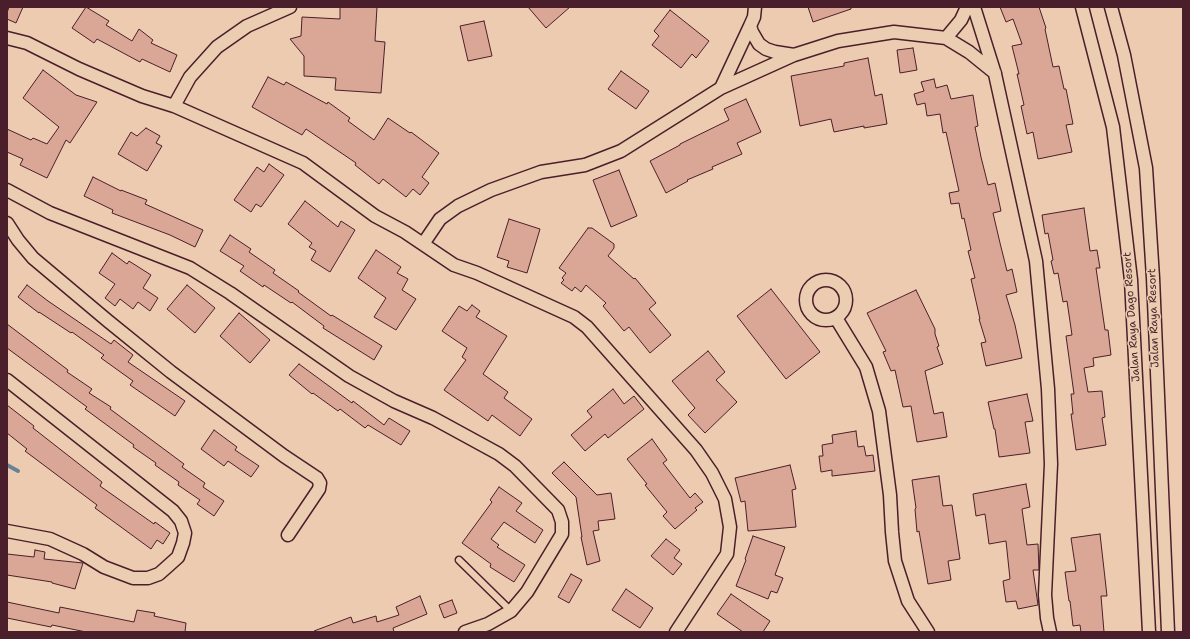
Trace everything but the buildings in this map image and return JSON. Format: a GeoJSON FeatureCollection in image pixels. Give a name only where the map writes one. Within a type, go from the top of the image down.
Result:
{"type":"FeatureCollection","features":[{"type":"Feature","properties":{"kind":"street"},"geometry":{"type":"LineString","coordinates":[[174,106],[190,77],[217,47],[246,26],[290,7]]}},
{"type":"Feature","properties":{"kind":"street"},"geometry":{"type":"LineString","coordinates":[[721,88],[754,17],[755,7]]}},
{"type":"Feature","properties":{"kind":"street"},"geometry":{"type":"LineString","coordinates":[[946,38],[961,20],[968,7]]}},
{"type":"Feature","properties":{"kind":"street"},"geometry":{"type":"LineString","coordinates":[[974,7],[995,74],[1036,261],[1048,389],[1051,464],[1045,595],[1050,632]]}},
{"type":"Feature","properties":{"kind":"street","name":"Jalan Raya Dago Resort"},"geometry":{"type":"LineString","coordinates":[[1082,7],[1113,127],[1131,280],[1149,632]]}},
{"type":"Feature","properties":{"kind":"street","name":"Jalan Raya Resort"},"geometry":{"type":"LineString","coordinates":[[1112,7],[1124,55],[1146,168],[1153,278],[1168,632]]}},
{"type":"Feature","properties":{"kind":"street"},"geometry":{"type":"LineString","coordinates":[[750,26],[759,44],[766,49],[794,55]]}},
{"type":"Feature","properties":{"kind":"street"},"geometry":{"type":"LineString","coordinates":[[423,244],[440,219],[458,206],[490,190],[541,172],[585,165],[621,151],[721,88],[794,55],[838,40],[894,32],[946,38],[969,52],[995,74]]}},
{"type":"Feature","properties":{"kind":"street"},"geometry":{"type":"LineString","coordinates":[[7,38],[27,43],[79,69],[136,93],[174,106],[303,163],[375,216],[405,232],[454,265],[477,273],[574,317],[587,327],[696,450],[712,473],[725,499],[730,527],[727,554],[676,632]]}},
{"type":"Feature","properties":{"kind":"street"},"geometry":{"type":"LineString","coordinates":[[7,190],[50,213],[190,268],[349,376],[394,401],[433,418],[459,432],[499,454],[515,466],[558,510],[562,522],[562,534],[527,592],[511,611],[488,624],[465,632]]}},
{"type":"Feature","properties":{"kind":"street"},"geometry":{"type":"LineString","coordinates":[[7,223],[18,240],[33,258],[108,321],[177,376],[284,456],[317,478],[320,483],[319,489],[288,534]]}},
{"type":"Feature","properties":{"kind":"street"},"geometry":{"type":"LineString","coordinates":[[836,318],[866,367],[875,397],[879,411],[890,495],[895,561],[908,601],[928,632]]}},
{"type":"Feature","properties":{"kind":"street"},"geometry":{"type":"LineString","coordinates":[[7,380],[173,511],[181,521],[185,533],[178,557],[159,574],[148,578],[133,578],[104,567],[83,554],[50,539],[7,531]]}},
{"type":"Feature","properties":{"kind":"lane"},"geometry":{"type":"LineString","coordinates":[[459,560],[511,611]]}},
{"type":"Feature","properties":{"kind":"waterway"},"geometry":{"type":"LineString","coordinates":[[7,465],[18,471]]}}]}
